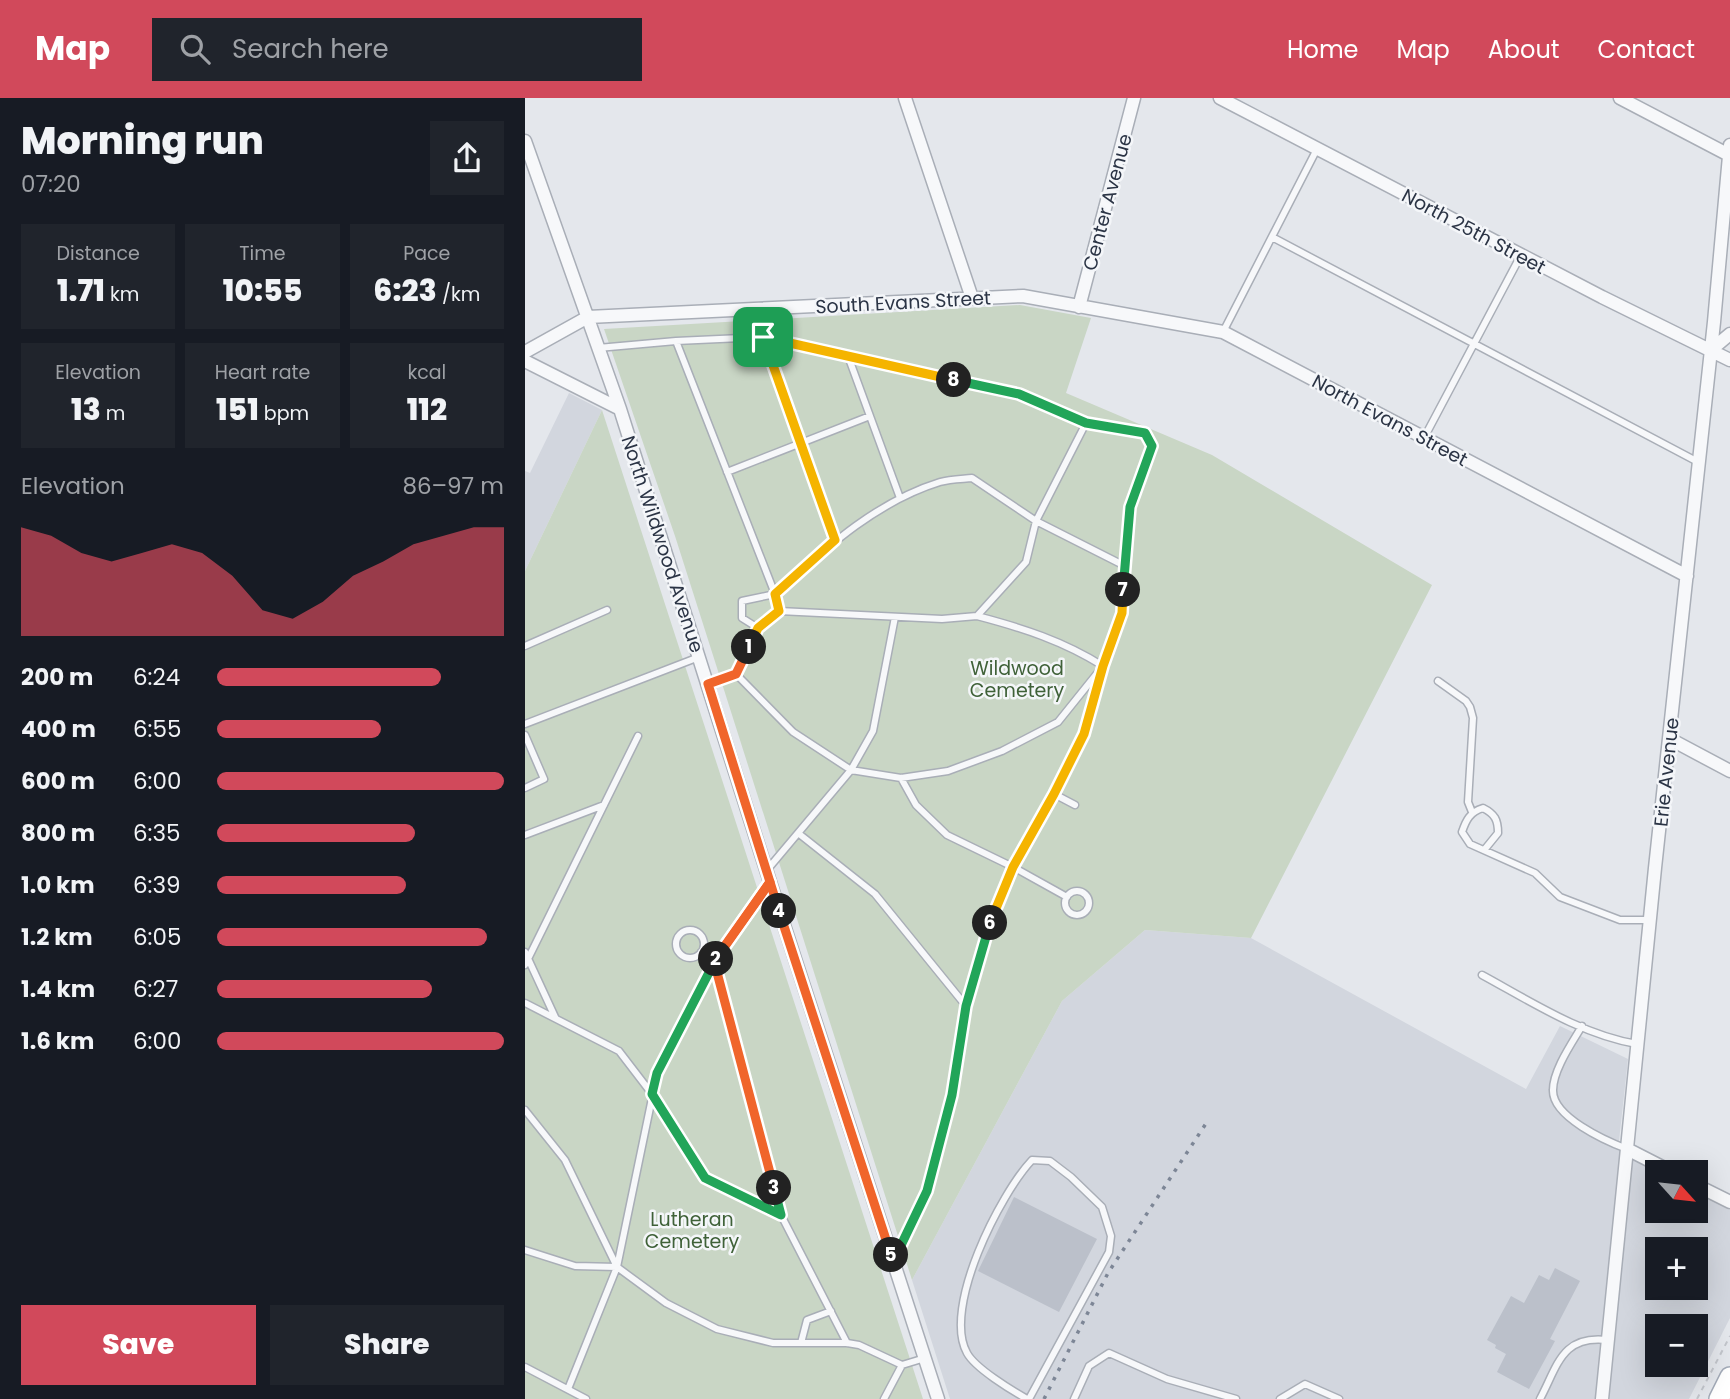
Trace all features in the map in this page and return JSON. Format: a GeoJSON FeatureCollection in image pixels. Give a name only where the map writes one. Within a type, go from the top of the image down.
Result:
{"type":"FeatureCollection","features":[{"type":"Feature","properties":{"kind":"main road"},"geometry":{"type":"LineString","coordinates":[[1719,1399],[1730,1377]]}},
{"type":"Feature","properties":{"kind":"street"},"geometry":{"type":"LineString","coordinates":[[905,98],[972,298]]}},
{"type":"Feature","properties":{"kind":"street","name":"Center Avenue"},"geometry":{"type":"LineString","coordinates":[[1079,307],[1134,98]]}},
{"type":"Feature","properties":{"kind":"street","name":"North 25th Street"},"geometry":{"type":"LineString","coordinates":[[1220,98],[1521,255],[1730,360]]}},
{"type":"Feature","properties":{"kind":"street"},"geometry":{"type":"LineString","coordinates":[[1620,98],[1730,150]]}},
{"type":"Feature","properties":{"kind":"street","name":"North Wildwood Avenue"},"geometry":{"type":"LineString","coordinates":[[525,141],[620,409],[938,1399]]}},
{"type":"Feature","properties":{"kind":"street","name":"Erie Avenue"},"geometry":{"type":"LineString","coordinates":[[1602,1399],[1730,150]]}},
{"type":"Feature","properties":{"kind":"street","name":"South Evans Street"},"geometry":{"type":"LineString","coordinates":[[525,352],[588,317],[1023,296],[1079,307]]}},
{"type":"Feature","properties":{"kind":"street","name":"North Evans Street"},"geometry":{"type":"LineString","coordinates":[[1079,307],[1223,332],[1687,576]]}},
{"type":"Feature","properties":{"kind":"street"},"geometry":{"type":"LineString","coordinates":[[1711,350],[1730,334]]}},
{"type":"Feature","properties":{"kind":"street"},"geometry":{"type":"LineString","coordinates":[[525,361],[620,409]]}},
{"type":"Feature","properties":{"kind":"street"},"geometry":{"type":"LineString","coordinates":[[1670,739],[1730,771]]}},
{"type":"Feature","properties":{"kind":"street"},"geometry":{"type":"LineString","coordinates":[[1627,1149],[1649,1160]]}},
{"type":"Feature","properties":{"kind":"street"},"geometry":{"type":"LineString","coordinates":[[1708,1191],[1730,1202]]}},
{"type":"Feature","properties":{"kind":"lane"},"geometry":{"type":"LineString","coordinates":[[1223,332],[1317,149]]}},
{"type":"Feature","properties":{"kind":"lane"},"geometry":{"type":"LineString","coordinates":[[1272,237],[1698,462]]}},
{"type":"Feature","properties":{"kind":"lane"},"geometry":{"type":"LineString","coordinates":[[1424,438],[1521,255]]}},
{"type":"Feature","properties":{"kind":"lane"},"geometry":{"type":"LineString","coordinates":[[599,348],[763,337],[1019,394],[1086,423],[1145,433],[1152,446],[1130,507],[1123,565],[1122,613],[1103,666],[1084,734],[1013,867],[987,929],[966,1006],[952,1095],[927,1191],[893,1262]]}},
{"type":"Feature","properties":{"kind":"lane"},"geometry":{"type":"LineString","coordinates":[[763,337],[835,540]]}},
{"type":"Feature","properties":{"kind":"lane"},"geometry":{"type":"LineString","coordinates":[[676,341],[775,594],[779,611]]}},
{"type":"Feature","properties":{"kind":"lane"},"geometry":{"type":"LineString","coordinates":[[848,356],[899,498]]}},
{"type":"Feature","properties":{"kind":"lane"},"geometry":{"type":"LineString","coordinates":[[727,472],[870,416]]}},
{"type":"Feature","properties":{"kind":"lane"},"geometry":{"type":"LineString","coordinates":[[978,616],[1026,562],[1037,521],[1086,423]]}},
{"type":"Feature","properties":{"kind":"lane"},"geometry":{"type":"LineString","coordinates":[[758,628],[742,618],[742,601],[775,594],[835,540],[899,498],[942,482],[972,478],[1037,521],[1123,565]]}},
{"type":"Feature","properties":{"kind":"lane"},"geometry":{"type":"LineString","coordinates":[[525,646],[607,610]]}},
{"type":"Feature","properties":{"kind":"lane"},"geometry":{"type":"LineString","coordinates":[[708,684],[736,674],[758,628],[779,611],[942,619],[978,616],[1022,628],[1073,647],[1103,666]]}},
{"type":"Feature","properties":{"kind":"lane"},"geometry":{"type":"LineString","coordinates":[[568,1389],[617,1267],[657,1073],[714,961],[798,833],[851,770],[873,731],[895,617]]}},
{"type":"Feature","properties":{"kind":"lane"},"geometry":{"type":"LineString","coordinates":[[525,724],[699,657]]}},
{"type":"Feature","properties":{"kind":"lane"},"geometry":{"type":"LineString","coordinates":[[736,674],[793,732],[851,770],[901,778],[948,771],[1002,751],[1058,722],[1103,666]]}},
{"type":"Feature","properties":{"kind":"lane"},"geometry":{"type":"LineString","coordinates":[[1437,681],[1470,707],[1473,719],[1468,802],[1472,811]]}},
{"type":"Feature","properties":{"kind":"lane"},"geometry":{"type":"LineString","coordinates":[[525,734],[544,779],[525,788]]}},
{"type":"Feature","properties":{"kind":"lane"},"geometry":{"type":"LineString","coordinates":[[555,1018],[526,958],[638,736]]}},
{"type":"Feature","properties":{"kind":"lane"},"geometry":{"type":"LineString","coordinates":[[901,778],[916,805],[947,835],[1067,897]]}},
{"type":"Feature","properties":{"kind":"lane"},"geometry":{"type":"LineString","coordinates":[[1054,794],[1075,805]]}},
{"type":"Feature","properties":{"kind":"lane"},"geometry":{"type":"LineString","coordinates":[[525,835],[604,804]]}},
{"type":"Feature","properties":{"kind":"lane"},"geometry":{"type":"LineString","coordinates":[[1485,849],[1498,833],[1498,823],[1493,813],[1483,808],[1472,811],[1462,832],[1470,844],[1535,873],[1560,897],[1590,910],[1620,920],[1650,920]]}},
{"type":"Feature","properties":{"kind":"lane"},"geometry":{"type":"LineString","coordinates":[[798,833],[875,894],[966,1006]]}},
{"type":"Feature","properties":{"kind":"lane"},"geometry":{"type":"LineString","coordinates":[[685,931],[698,932],[704,944],[701,952],[694,958],[684,957],[677,950],[678,936],[685,931]]}},
{"type":"Feature","properties":{"kind":"lane"},"geometry":{"type":"LineString","coordinates":[[701,952],[714,961],[781,1215],[847,1343]]}},
{"type":"Feature","properties":{"kind":"lane"},"geometry":{"type":"LineString","coordinates":[[1482,975],[1582,1026],[1614,1040],[1637,1044]]}},
{"type":"Feature","properties":{"kind":"lane"},"geometry":{"type":"LineString","coordinates":[[525,1003],[619,1051],[652,1094],[705,1178],[781,1215]]}},
{"type":"Feature","properties":{"kind":"lane"},"geometry":{"type":"LineString","coordinates":[[1582,1026],[1561,1063],[1553,1091],[1558,1105],[1568,1117],[1593,1133],[1627,1149]]}},
{"type":"Feature","properties":{"kind":"lane"},"geometry":{"type":"LineString","coordinates":[[525,1110],[565,1160],[617,1267],[666,1303],[717,1329],[773,1343],[859,1345],[902,1365],[925,1359]]}},
{"type":"Feature","properties":{"kind":"lane"},"geometry":{"type":"LineString","coordinates":[[1032,1160],[1050,1161],[1071,1177],[1102,1207],[1111,1236],[1108,1252],[1028,1399],[1007,1388],[967,1353],[960,1324],[964,1293],[997,1211],[1018,1175],[1032,1160]]}},
{"type":"Feature","properties":{"kind":"lane"},"geometry":{"type":"LineString","coordinates":[[525,1250],[575,1266],[617,1267]]}},
{"type":"Feature","properties":{"kind":"lane"},"geometry":{"type":"LineString","coordinates":[[800,1343],[807,1320],[831,1311]]}},
{"type":"Feature","properties":{"kind":"lane"},"geometry":{"type":"LineString","coordinates":[[1540,1399],[1568,1349],[1588,1338],[1607,1340]]}},
{"type":"Feature","properties":{"kind":"lane"},"geometry":{"type":"LineString","coordinates":[[1074,1399],[1089,1366],[1109,1353],[1167,1379],[1236,1399]]}},
{"type":"Feature","properties":{"kind":"lane"},"geometry":{"type":"LineString","coordinates":[[884,1399],[902,1365]]}},
{"type":"Feature","properties":{"kind":"lane"},"geometry":{"type":"LineString","coordinates":[[525,1367],[586,1399]]}},
{"type":"Feature","properties":{"kind":"lane"},"geometry":{"type":"LineString","coordinates":[[1280,1399],[1305,1384],[1339,1399]]}},
{"type":"Feature","properties":{"kind":"path"},"geometry":{"type":"LineString","coordinates":[[1697,1399],[1730,1336]]}},
{"type":"Feature","properties":{"kind":"shaded area"},"geometry":{"type":"Polygon","coordinates":[[[569,393],[602,410],[525,571],[525,471],[530,473],[569,393]]]}},
{"type":"Feature","properties":{"kind":"shaded area"},"geometry":{"type":"Polygon","coordinates":[[[1145,930],[1251,938],[1526,1089],[1560,1026],[1628,1059],[1618,1150],[1645,1164],[1645,1223],[1708,1223],[1708,1198],[1730,1210],[1730,1318],[1708,1361],[1708,1314],[1645,1314],[1645,1377],[1700,1377],[1689,1399],[950,1399],[912,1280],[1062,1001],[1145,930]]]}},
{"type":"Feature","properties":{"kind":"green space","name":"Wildwood Cemetery"},"geometry":{"type":"Polygon","coordinates":[[[1020,305],[1091,318],[1066,393],[1212,455],[1432,585],[1251,938],[1145,930],[1062,1001],[912,1280],[675,536],[604,329],[1020,305]]]}},
{"type":"Feature","properties":{"kind":"green space","name":"Lutheran Cemetery"},"geometry":{"type":"Polygon","coordinates":[[[602,410],[923,1399],[525,1399],[525,571],[602,410]]]}},
{"type":"Feature","properties":{"kind":"building"},"geometry":{"type":"Polygon","coordinates":[[[1014,1197],[1097,1239],[1059,1312],[978,1271],[1014,1197]]]}},
{"type":"Feature","properties":{"kind":"building"},"geometry":{"type":"Polygon","coordinates":[[[1555,1268],[1580,1281],[1550,1339],[1555,1341],[1529,1389],[1497,1372],[1506,1354],[1487,1340],[1511,1296],[1524,1303],[1539,1275],[1549,1280],[1555,1268]]]}},
{"type":"Feature","properties":{"kind":"railway"},"geometry":{"type":"LineString","coordinates":[[1044,1399],[1108,1273],[1207,1122]]}},
{"type":"Feature","properties":{"kind":"route"},"geometry":{"type":"LineString","coordinates":[[763,337],[835,540],[775,594],[779,611],[758,628],[736,674],[708,684],[770,882],[714,961],[657,1073],[652,1094],[705,1178],[781,1215],[714,961],[770,882],[893,1262],[927,1191],[952,1095],[966,1006],[987,929],[1013,867],[1084,734],[1103,666],[1122,613],[1123,565],[1130,507],[1152,446],[1145,433],[1086,423],[1019,394],[763,337]]}}]}
